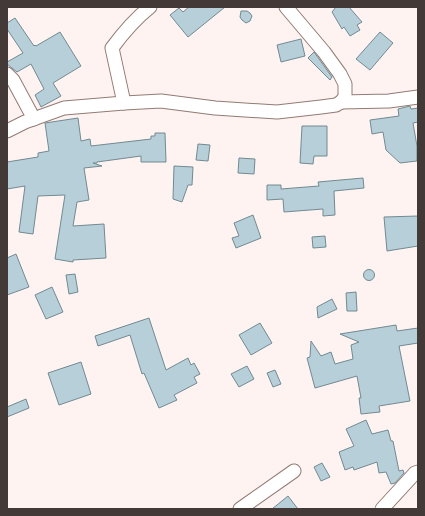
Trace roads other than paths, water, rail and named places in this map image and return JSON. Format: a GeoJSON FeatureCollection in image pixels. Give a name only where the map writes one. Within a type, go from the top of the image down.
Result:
{"type":"FeatureCollection","features":[{"type":"Feature","properties":{"kind":"street"},"geometry":{"type":"LineString","coordinates":[[124,103],[112,48],[121,35],[141,14],[150,7]]}},
{"type":"Feature","properties":{"kind":"street"},"geometry":{"type":"LineString","coordinates":[[7,130],[64,108],[124,103],[161,101],[215,108],[277,112],[336,105],[345,97],[345,84],[340,74],[324,52],[286,7]]}},
{"type":"Feature","properties":{"kind":"street"},"geometry":{"type":"LineString","coordinates":[[7,74],[13,80],[34,119]]}},
{"type":"Feature","properties":{"kind":"street"},"geometry":{"type":"LineString","coordinates":[[345,90],[357,102]]}},
{"type":"Feature","properties":{"kind":"street"},"geometry":{"type":"LineString","coordinates":[[341,102],[389,101],[418,97]]}},
{"type":"Feature","properties":{"kind":"street"},"geometry":{"type":"LineString","coordinates":[[240,509],[294,471]]}},
{"type":"Feature","properties":{"kind":"street"},"geometry":{"type":"LineString","coordinates":[[382,509],[411,477],[418,472]]}}]}
